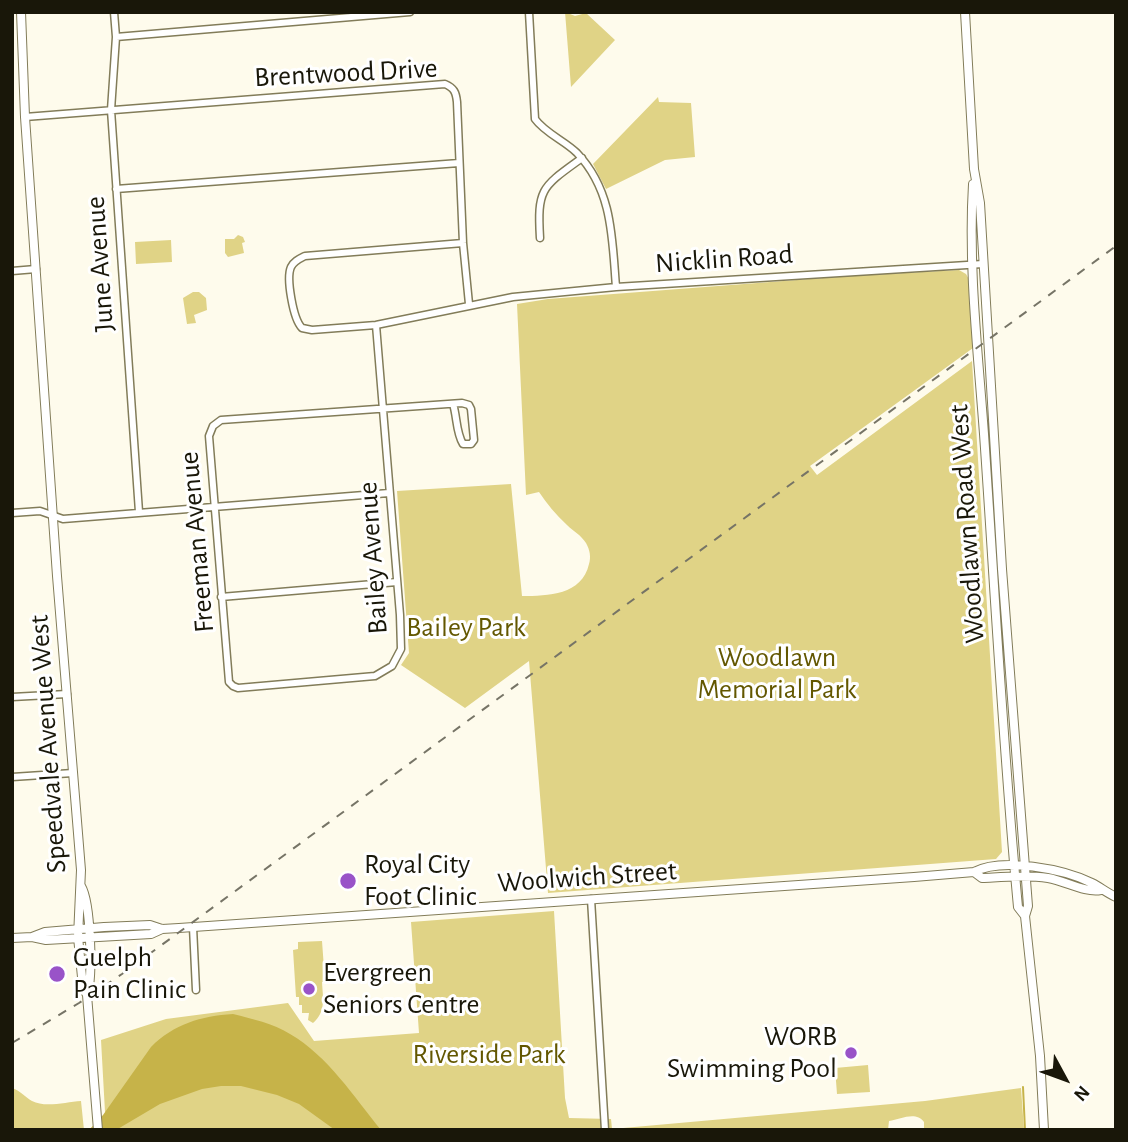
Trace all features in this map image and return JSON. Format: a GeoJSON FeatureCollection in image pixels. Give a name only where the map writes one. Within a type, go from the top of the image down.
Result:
{"type":"FeatureCollection","features":[{"type":"Feature","properties":{"kind":"main road","name":"Speedvale Avenue West"},"geometry":{"type":"LineString","coordinates":[[21,12],[25,117],[81,886],[78,933],[83,987],[87,995]]}},
{"type":"Feature","properties":{"kind":"main road","name":"Woodlawn Road West"},"geometry":{"type":"LineString","coordinates":[[965,12],[1005,609],[1026,866],[1028,906],[1025,916]]}},
{"type":"Feature","properties":{"kind":"main road","name":"Woodlawn Road West"},"geometry":{"type":"LineString","coordinates":[[974,169],[973,265],[994,597],[1014,866],[1018,907],[1025,916]]}},
{"type":"Feature","properties":{"kind":"main road","name":"Woolwich Street"},"geometry":{"type":"LineString","coordinates":[[12,938],[32,937],[47,940],[78,933],[150,925],[162,929],[193,927],[974,872],[981,868],[1014,866],[1067,873],[1094,883],[1101,890],[1116,897]]}},
{"type":"Feature","properties":{"kind":"main road","name":"Woolwich Street"},"geometry":{"type":"LineString","coordinates":[[974,872],[982,878],[1026,876],[1065,881],[1091,891],[1101,890]]}},
{"type":"Feature","properties":{"kind":"main road","name":"Speedvale Avenue West"},"geometry":{"type":"LineString","coordinates":[[81,886],[86,895],[90,984],[87,995]]}},
{"type":"Feature","properties":{"kind":"main road"},"geometry":{"type":"LineString","coordinates":[[1025,916],[1040,1056],[1044,1130]]}},
{"type":"Feature","properties":{"kind":"main road"},"geometry":{"type":"LineString","coordinates":[[87,995],[99,1130]]}},
{"type":"Feature","properties":{"kind":"street","name":"June Avenue"},"geometry":{"type":"LineString","coordinates":[[114,12],[116,37],[111,110],[139,512]]}},
{"type":"Feature","properties":{"kind":"street"},"geometry":{"type":"LineString","coordinates":[[116,37],[410,12]]}},
{"type":"Feature","properties":{"kind":"street"},"geometry":{"type":"LineString","coordinates":[[529,12],[535,119],[582,158],[595,176],[608,206],[616,287]]}},
{"type":"Feature","properties":{"kind":"street","name":"Brentwood Drive"},"geometry":{"type":"LineString","coordinates":[[25,117],[445,84],[452,87],[456,93],[463,243],[469,304]]}},
{"type":"Feature","properties":{"kind":"street"},"geometry":{"type":"LineString","coordinates":[[540,238],[538,206],[544,188],[582,158]]}},
{"type":"Feature","properties":{"kind":"street"},"geometry":{"type":"LineString","coordinates":[[116,189],[459,163]]}},
{"type":"Feature","properties":{"kind":"street","name":"Nicklin Road"},"geometry":{"type":"LineString","coordinates":[[463,243],[304,256],[292,265],[290,287],[295,320],[302,328],[312,330],[376,325],[513,297],[616,287],[983,264]]}},
{"type":"Feature","properties":{"kind":"street"},"geometry":{"type":"LineString","coordinates":[[12,271],[36,269]]}},
{"type":"Feature","properties":{"kind":"street","name":"Bailey Avenue"},"geometry":{"type":"LineString","coordinates":[[233,687],[375,676],[386,670],[399,655],[401,649],[397,582],[376,325]]}},
{"type":"Feature","properties":{"kind":"street"},"geometry":{"type":"LineString","coordinates":[[453,404],[469,405],[471,409],[474,440],[471,444],[463,444],[460,440],[453,404]]}},
{"type":"Feature","properties":{"kind":"street","name":"Freeman Avenue"},"geometry":{"type":"LineString","coordinates":[[233,687],[229,682],[221,597],[209,436],[213,426],[221,420],[453,404]]}},
{"type":"Feature","properties":{"kind":"street"},"geometry":{"type":"LineString","coordinates":[[12,513],[40,511],[64,519],[389,493]]}},
{"type":"Feature","properties":{"kind":"street"},"geometry":{"type":"LineString","coordinates":[[221,597],[397,582]]}},
{"type":"Feature","properties":{"kind":"street"},"geometry":{"type":"LineString","coordinates":[[12,697],[67,694]]}},
{"type":"Feature","properties":{"kind":"street"},"geometry":{"type":"LineString","coordinates":[[12,777],[73,773]]}},
{"type":"Feature","properties":{"kind":"street"},"geometry":{"type":"LineString","coordinates":[[591,899],[605,1130]]}},
{"type":"Feature","properties":{"kind":"street"},"geometry":{"type":"LineString","coordinates":[[193,927],[195,990]]}},
{"type":"Feature","properties":{"kind":"green space"},"geometry":{"type":"Polygon","coordinates":[[[565,12],[575,16],[586,13],[615,40],[571,87],[565,12]]]}},
{"type":"Feature","properties":{"kind":"green space"},"geometry":{"type":"Polygon","coordinates":[[[658,97],[659,102],[691,103],[695,157],[665,160],[606,189],[593,164],[658,97]]]}},
{"type":"Feature","properties":{"kind":"green space"},"geometry":{"type":"Polygon","coordinates":[[[238,235],[243,237],[245,242],[242,243],[244,253],[228,257],[225,253],[225,239],[234,239],[238,235]]]}},
{"type":"Feature","properties":{"kind":"green space"},"geometry":{"type":"Polygon","coordinates":[[[171,240],[172,262],[136,264],[135,242],[171,240]]]}},
{"type":"Feature","properties":{"kind":"green space","name":"Woodlawn Memorial Park"},"geometry":{"type":"Polygon","coordinates":[[[959,270],[966,274],[970,281],[973,348],[810,466],[817,475],[972,361],[1002,852],[996,859],[548,893],[529,661],[465,708],[401,665],[409,653],[397,491],[511,484],[522,596],[553,594],[572,588],[585,574],[589,564],[589,551],[582,538],[559,517],[539,492],[526,495],[517,304],[548,299],[959,270]]]}},
{"type":"Feature","properties":{"kind":"green space"},"geometry":{"type":"Polygon","coordinates":[[[193,292],[199,292],[206,298],[207,310],[194,315],[196,323],[187,324],[183,298],[193,292]]]}},
{"type":"Feature","properties":{"kind":"green space","name":"Riverside Park"},"geometry":{"type":"Polygon","coordinates":[[[554,911],[565,1098],[569,1118],[611,1119],[612,1129],[925,1101],[1021,1088],[1024,1130],[924,1130],[924,1122],[913,1116],[889,1121],[888,1130],[106,1130],[101,1040],[166,1019],[288,1003],[314,1041],[419,1033],[411,922],[554,911]]]}},
{"type":"Feature","properties":{"kind":"green space","name":"Evergreen Seniors Centre"},"geometry":{"type":"Polygon","coordinates":[[[322,941],[325,982],[322,982],[323,1005],[313,1023],[308,1020],[309,1013],[302,1013],[299,997],[296,997],[293,950],[298,949],[298,942],[322,941]]]}},
{"type":"Feature","properties":{"kind":"green space"},"geometry":{"type":"Polygon","coordinates":[[[868,1065],[870,1092],[837,1094],[835,1068],[868,1065]]]}},
{"type":"Feature","properties":{"kind":"green space"},"geometry":{"type":"Polygon","coordinates":[[[12,1088],[37,1103],[81,1101],[84,1130],[12,1130],[12,1088]]]}},
{"type":"Feature","properties":{"kind":"shaded area"},"geometry":{"type":"Polygon","coordinates":[[[233,1014],[277,1027],[304,1043],[340,1078],[381,1130],[335,1130],[299,1104],[277,1095],[241,1086],[221,1086],[202,1089],[160,1104],[116,1130],[89,1130],[103,1115],[151,1047],[160,1039],[189,1023],[233,1014]]]}},
{"type":"Feature","properties":{"kind":"waterway"},"geometry":{"type":"LineString","coordinates":[[1023,1087],[1025,1130]]}},
{"type":"Feature","properties":{"kind":"railway"},"geometry":{"type":"LineString","coordinates":[[12,1043],[122,974],[1116,246]]}},
{"type":"Feature","properties":{"kind":"place","name":"Royal City Foot Clinic"},"geometry":{"type":"Point","coordinates":[348,881]}},
{"type":"Feature","properties":{"kind":"place","name":"Guelph Pain Clinic"},"geometry":{"type":"Point","coordinates":[57,974]}},
{"type":"Feature","properties":{"kind":"place","name":"Evergreen Seniors Centre"},"geometry":{"type":"Point","coordinates":[309,989]}},
{"type":"Feature","properties":{"kind":"place","name":"WORB Swimming Pool"},"geometry":{"type":"Point","coordinates":[851,1053]}},
{"type":"Feature","properties":{"kind":"park label","name":"Bailey Park"},"geometry":{"type":"Point","coordinates":[466,628]}}]}
